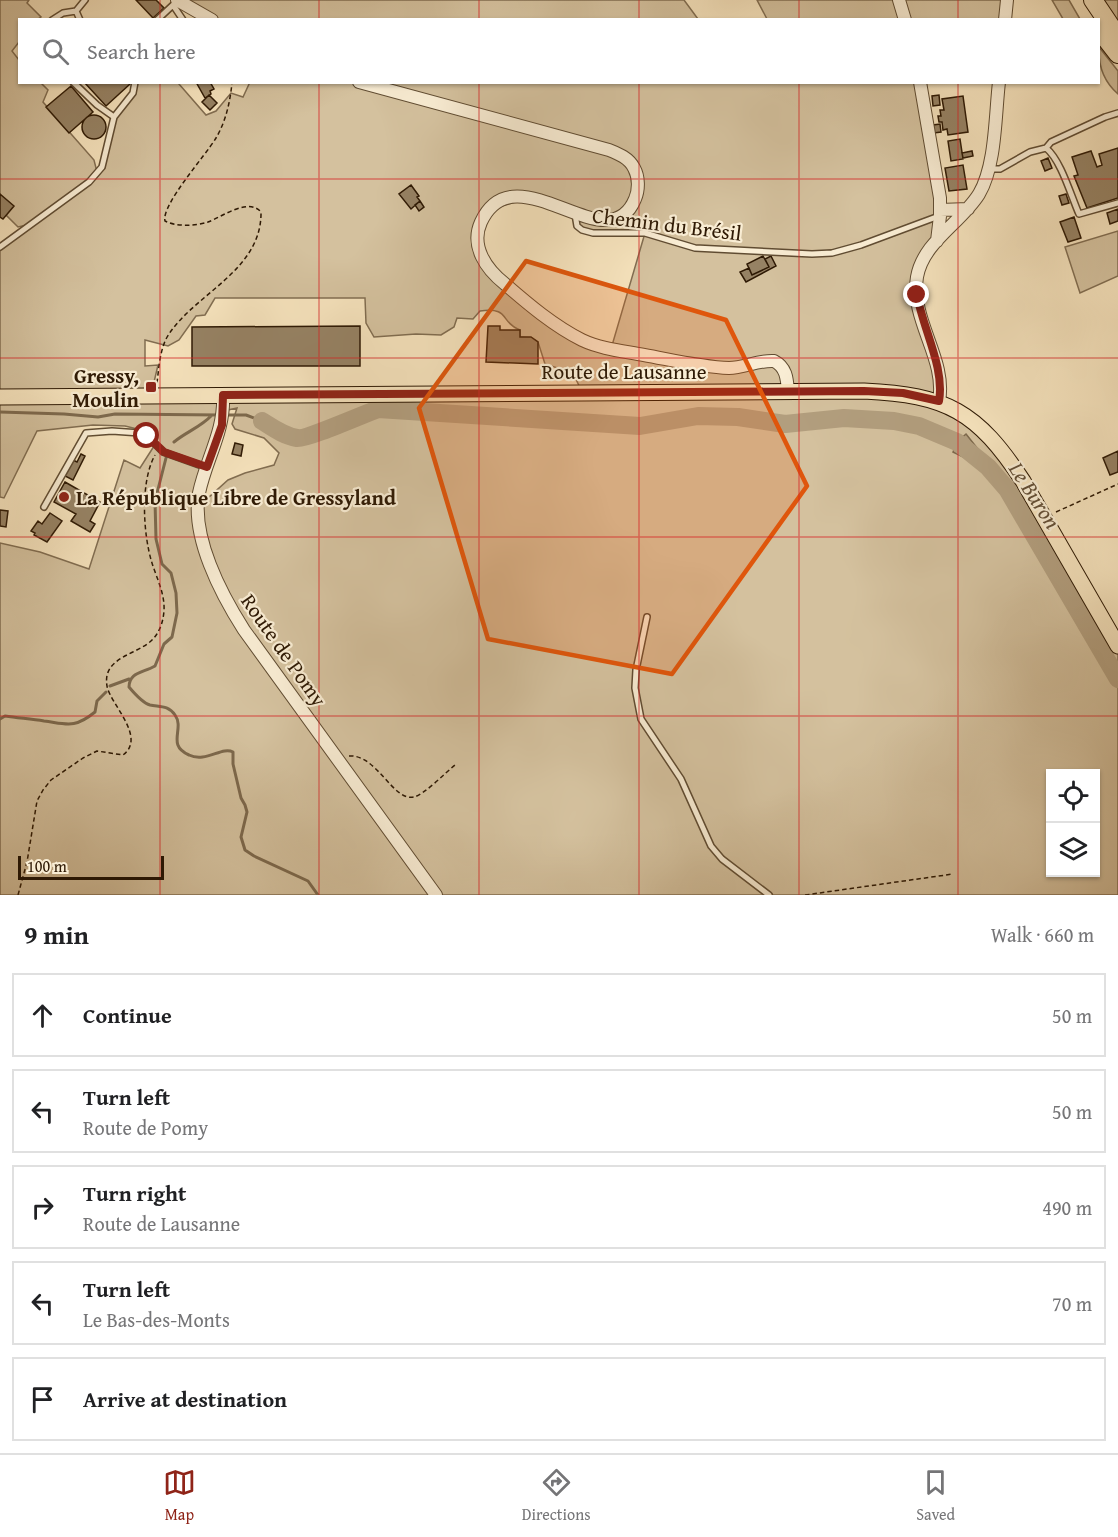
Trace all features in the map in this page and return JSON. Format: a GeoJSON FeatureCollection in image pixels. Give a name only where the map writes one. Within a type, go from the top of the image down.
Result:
{"type":"FeatureCollection","features":[{"type":"Feature","properties":{"kind":"highway"},"geometry":{"type":"LineString","coordinates":[[1080,0],[1091,18]]}},
{"type":"Feature","properties":{"kind":"highway"},"geometry":{"type":"LineString","coordinates":[[1093,0],[1118,38]]}},
{"type":"Feature","properties":{"kind":"highway"},"geometry":{"type":"LineString","coordinates":[[1100,32],[1118,54]]}},
{"type":"Feature","properties":{"kind":"main road","name":"Route de Lausanne"},"geometry":{"type":"LineString","coordinates":[[0,396],[155,396],[223,401],[788,391],[889,392],[917,396],[939,401],[968,417],[992,438],[1011,463],[1118,646]]}},
{"type":"Feature","properties":{"kind":"street"},"geometry":{"type":"LineString","coordinates":[[899,0],[904,18]]}},
{"type":"Feature","properties":{"kind":"street"},"geometry":{"type":"LineString","coordinates":[[1005,18],[1007,0]]}},
{"type":"Feature","properties":{"kind":"street"},"geometry":{"type":"LineString","coordinates":[[176,2],[208,18]]}},
{"type":"Feature","properties":{"kind":"street"},"geometry":{"type":"LineString","coordinates":[[366,84],[609,150],[631,163],[635,170],[638,188],[636,196],[627,211],[612,219],[603,220],[575,213],[533,197],[517,195],[503,199],[488,210],[479,225],[477,242],[482,259],[493,274],[519,296],[555,324],[585,341],[612,349],[719,367],[741,367],[774,361],[779,363],[785,372],[788,391]]}},
{"type":"Feature","properties":{"kind":"street"},"geometry":{"type":"LineString","coordinates":[[920,84],[940,213],[937,241]]}},
{"type":"Feature","properties":{"kind":"street"},"geometry":{"type":"LineString","coordinates":[[939,401],[940,378],[920,311],[916,285],[921,265],[937,241],[968,209],[982,189],[988,170],[999,84]]}},
{"type":"Feature","properties":{"kind":"street"},"geometry":{"type":"LineString","coordinates":[[940,213],[968,209]]}},
{"type":"Feature","properties":{"kind":"street","name":"Route de Pomy"},"geometry":{"type":"LineString","coordinates":[[223,401],[222,425],[199,493],[198,510],[205,546],[216,580],[228,606],[244,630],[436,895]]}},
{"type":"Feature","properties":{"kind":"lane"},"geometry":{"type":"LineString","coordinates":[[55,18],[63,13],[76,11],[85,0]]}},
{"type":"Feature","properties":{"kind":"lane"},"geometry":{"type":"LineString","coordinates":[[159,18],[176,2],[182,18]]}},
{"type":"Feature","properties":{"kind":"lane"},"geometry":{"type":"LineString","coordinates":[[76,11],[79,18]]}},
{"type":"Feature","properties":{"kind":"lane"},"geometry":{"type":"LineString","coordinates":[[75,84],[97,105],[114,117]]}},
{"type":"Feature","properties":{"kind":"lane"},"geometry":{"type":"LineString","coordinates":[[0,247],[93,178],[105,159],[114,117],[133,93],[135,84]]}},
{"type":"Feature","properties":{"kind":"lane"},"geometry":{"type":"LineString","coordinates":[[988,170],[1000,169],[1030,152],[1046,148],[1052,142],[1118,113]]}},
{"type":"Feature","properties":{"kind":"lane"},"geometry":{"type":"LineString","coordinates":[[1046,148],[1064,178],[1079,214],[1118,203]]}},
{"type":"Feature","properties":{"kind":"lane","name":"Chemin du Brésil"},"geometry":{"type":"LineString","coordinates":[[575,213],[577,226],[588,232],[645,233],[695,248],[821,254],[846,249],[940,213]]}},
{"type":"Feature","properties":{"kind":"lane"},"geometry":{"type":"LineString","coordinates":[[44,507],[86,433],[112,431],[140,433],[147,436],[161,451],[207,467]]}},
{"type":"Feature","properties":{"kind":"lane"},"geometry":{"type":"LineString","coordinates":[[648,617],[636,670],[635,688],[641,719],[681,779],[711,846],[722,859],[769,895]]}},
{"type":"Feature","properties":{"kind":"path"},"geometry":{"type":"LineString","coordinates":[[155,396],[160,362],[169,334],[190,310],[246,257],[259,232],[261,212],[258,208],[251,207],[230,212],[204,223],[192,225],[169,223],[165,221],[164,216],[165,209],[218,135],[228,106],[232,84]]}},
{"type":"Feature","properties":{"kind":"path"},"geometry":{"type":"LineString","coordinates":[[18,895],[27,862],[37,801],[43,790],[51,780],[83,758],[97,751],[123,755],[128,752],[130,746],[129,729],[106,685],[107,676],[113,664],[147,644],[158,633],[161,625],[164,603],[151,561],[145,520],[147,479],[153,459],[161,451]]}},
{"type":"Feature","properties":{"kind":"path"},"geometry":{"type":"LineString","coordinates":[[1044,518],[1118,484]]}},
{"type":"Feature","properties":{"kind":"path"},"geometry":{"type":"LineString","coordinates":[[337,758],[356,755],[365,759],[400,793],[409,797],[421,794],[455,765]]}},
{"type":"Feature","properties":{"kind":"path"},"geometry":{"type":"LineString","coordinates":[[805,895],[953,874]]}},
{"type":"Feature","properties":{"kind":"highlighted area"},"geometry":{"type":"Polygon","coordinates":[[[526,261],[726,320],[807,486],[672,674],[488,639],[419,408],[526,261]]]}},
{"type":"Feature","properties":{"kind":"shaded area"},"geometry":{"type":"Polygon","coordinates":[[[0,0],[29,0],[27,3],[41,17],[18,18],[18,43],[12,51],[18,59],[18,84],[42,84],[48,90],[43,102],[94,160],[97,172],[102,167],[114,117],[133,93],[135,84],[179,84],[206,115],[216,111],[231,93],[243,97],[249,84],[920,84],[940,221],[917,275],[941,394],[992,438],[1118,646],[1118,895],[0,895],[0,543],[40,552],[89,569],[124,460],[140,468],[156,443],[154,433],[125,426],[93,425],[37,431],[4,498],[0,497],[0,247],[31,224],[18,227],[6,215],[0,194],[0,0]],[[533,197],[488,210],[479,250],[537,310],[611,349],[645,233],[604,234],[577,226],[575,213],[533,197]],[[215,298],[205,315],[196,316],[179,340],[168,346],[145,340],[145,366],[158,365],[151,395],[582,392],[573,373],[545,364],[538,342],[531,338],[520,337],[520,330],[509,323],[501,313],[490,310],[480,311],[473,319],[457,318],[454,327],[441,335],[374,337],[366,323],[365,298],[215,298]],[[237,408],[223,411],[200,493],[209,497],[228,480],[274,465],[279,453],[264,438],[235,429],[232,424],[237,408]]]}},
{"type":"Feature","properties":{"kind":"shaded area"},"geometry":{"type":"Polygon","coordinates":[[[177,0],[684,0],[697,18],[208,18],[177,0]]]}},
{"type":"Feature","properties":{"kind":"shaded area"},"geometry":{"type":"Polygon","coordinates":[[[757,0],[1007,0],[1005,18],[766,18],[757,0]]]}},
{"type":"Feature","properties":{"kind":"shaded area"},"geometry":{"type":"Polygon","coordinates":[[[1052,0],[1069,0],[1079,18],[1062,18],[1052,0]]]}},
{"type":"Feature","properties":{"kind":"shaded area"},"geometry":{"type":"Polygon","coordinates":[[[1103,0],[1118,0],[1118,23],[1103,0]]]}},
{"type":"Feature","properties":{"kind":"shaded area"},"geometry":{"type":"Polygon","coordinates":[[[1100,48],[1118,71],[1118,94],[1109,84],[1100,64],[1100,48]]]}},
{"type":"Feature","properties":{"kind":"shaded area"},"geometry":{"type":"Polygon","coordinates":[[[1118,231],[1118,276],[1080,293],[1065,247],[1118,231]]]}},
{"type":"Feature","properties":{"kind":"shaded area"},"geometry":{"type":"Polygon","coordinates":[[[966,434],[981,453],[972,461],[953,452],[957,442],[966,434]]]}},
{"type":"Feature","properties":{"kind":"building"},"geometry":{"type":"Polygon","coordinates":[[[136,0],[156,0],[164,8],[153,18],[136,0]]]}},
{"type":"Feature","properties":{"kind":"building"},"geometry":{"type":"Polygon","coordinates":[[[86,84],[130,84],[106,106],[86,84]]]}},
{"type":"Feature","properties":{"kind":"building"},"geometry":{"type":"Polygon","coordinates":[[[197,84],[211,84],[214,89],[205,98],[197,84]]]}},
{"type":"Feature","properties":{"kind":"building"},"geometry":{"type":"Polygon","coordinates":[[[71,86],[93,112],[69,133],[46,107],[71,86]]]}},
{"type":"Feature","properties":{"kind":"building"},"geometry":{"type":"Polygon","coordinates":[[[209,95],[217,103],[210,110],[202,102],[209,95]]]}},
{"type":"Feature","properties":{"kind":"building"},"geometry":{"type":"Polygon","coordinates":[[[939,95],[940,105],[933,106],[932,96],[939,95]]]}},
{"type":"Feature","properties":{"kind":"building"},"geometry":{"type":"Polygon","coordinates":[[[963,96],[968,132],[948,135],[947,129],[943,130],[938,116],[941,116],[940,110],[944,110],[942,99],[963,96]]]}},
{"type":"Feature","properties":{"kind":"building"},"geometry":{"type":"Polygon","coordinates":[[[94,115],[103,118],[106,127],[103,136],[94,139],[85,136],[82,127],[85,118],[94,115]]]}},
{"type":"Feature","properties":{"kind":"building"},"geometry":{"type":"Polygon","coordinates":[[[940,124],[941,132],[934,133],[933,125],[940,124]]]}},
{"type":"Feature","properties":{"kind":"building"},"geometry":{"type":"Polygon","coordinates":[[[960,139],[963,159],[951,161],[948,141],[960,139]]]}},
{"type":"Feature","properties":{"kind":"building"},"geometry":{"type":"Polygon","coordinates":[[[1118,148],[1118,198],[1087,208],[1074,176],[1078,175],[1072,157],[1091,151],[1097,167],[1102,165],[1099,154],[1118,148]]]}},
{"type":"Feature","properties":{"kind":"building"},"geometry":{"type":"Polygon","coordinates":[[[972,151],[973,156],[963,158],[962,153],[972,151]]]}},
{"type":"Feature","properties":{"kind":"building"},"geometry":{"type":"Polygon","coordinates":[[[1048,158],[1052,168],[1045,171],[1041,161],[1048,158]]]}},
{"type":"Feature","properties":{"kind":"building"},"geometry":{"type":"Polygon","coordinates":[[[963,165],[967,189],[949,191],[945,168],[963,165]]]}},
{"type":"Feature","properties":{"kind":"building"},"geometry":{"type":"Polygon","coordinates":[[[411,185],[420,201],[411,209],[399,194],[411,185]]]}},
{"type":"Feature","properties":{"kind":"building"},"geometry":{"type":"Polygon","coordinates":[[[0,194],[14,206],[3,219],[0,217],[0,194]]]}},
{"type":"Feature","properties":{"kind":"building"},"geometry":{"type":"Polygon","coordinates":[[[1066,194],[1069,203],[1062,205],[1059,196],[1066,194]]]}},
{"type":"Feature","properties":{"kind":"building"},"geometry":{"type":"Polygon","coordinates":[[[420,201],[424,207],[419,211],[415,205],[420,201]]]}},
{"type":"Feature","properties":{"kind":"building"},"geometry":{"type":"Polygon","coordinates":[[[1118,209],[1118,221],[1110,224],[1107,213],[1118,209]]]}},
{"type":"Feature","properties":{"kind":"building"},"geometry":{"type":"Polygon","coordinates":[[[1074,217],[1081,238],[1068,242],[1060,222],[1074,217]]]}},
{"type":"Feature","properties":{"kind":"building"},"geometry":{"type":"Polygon","coordinates":[[[763,256],[769,267],[752,275],[747,264],[763,256]]]}},
{"type":"Feature","properties":{"kind":"building"},"geometry":{"type":"Polygon","coordinates":[[[771,256],[776,266],[746,282],[740,272],[749,268],[752,275],[769,267],[765,259],[771,256]]]}},
{"type":"Feature","properties":{"kind":"building"},"geometry":{"type":"Polygon","coordinates":[[[360,326],[360,366],[192,366],[192,327],[360,326]]]}},
{"type":"Feature","properties":{"kind":"building"},"geometry":{"type":"Polygon","coordinates":[[[488,326],[500,326],[500,330],[520,330],[520,337],[531,337],[538,342],[538,364],[486,362],[488,326]]]}},
{"type":"Feature","properties":{"kind":"building"},"geometry":{"type":"Polygon","coordinates":[[[235,443],[243,445],[241,456],[232,454],[235,443]]]}},
{"type":"Feature","properties":{"kind":"building"},"geometry":{"type":"Polygon","coordinates":[[[1118,451],[1118,472],[1110,475],[1103,458],[1118,451]]]}},
{"type":"Feature","properties":{"kind":"building"},"geometry":{"type":"Polygon","coordinates":[[[81,454],[85,456],[73,480],[65,476],[73,460],[77,462],[81,454]]]}},
{"type":"Feature","properties":{"kind":"building"},"geometry":{"type":"Polygon","coordinates":[[[65,482],[100,502],[90,521],[95,524],[90,532],[71,521],[76,514],[54,502],[65,482]]]}},
{"type":"Feature","properties":{"kind":"building"},"geometry":{"type":"Polygon","coordinates":[[[0,510],[8,511],[6,527],[0,526],[0,510]]]}},
{"type":"Feature","properties":{"kind":"building"},"geometry":{"type":"Polygon","coordinates":[[[50,513],[62,521],[47,542],[31,531],[38,521],[42,524],[50,513]]]}},
{"type":"Feature","properties":{"kind":"waterway","name":"Le Buron"},"geometry":{"type":"LineString","coordinates":[[262,421],[283,434],[297,438],[322,431],[378,409],[640,426],[698,416],[738,417],[785,424],[844,418],[894,421],[919,426],[957,442],[988,467],[1007,489],[1118,679]]}},
{"type":"Feature","properties":{"kind":"waterway","name":"Le Buron"},"geometry":{"type":"LineString","coordinates":[[0,412],[98,417],[115,414],[220,415]]}},
{"type":"Feature","properties":{"kind":"waterway"},"geometry":{"type":"LineString","coordinates":[[174,442],[212,415]]}},
{"type":"Feature","properties":{"kind":"waterway","name":"Le Buron"},"geometry":{"type":"LineString","coordinates":[[226,415],[246,415],[262,421]]}},
{"type":"Feature","properties":{"kind":"waterway"},"geometry":{"type":"LineString","coordinates":[[166,458],[155,501],[156,539],[162,564],[171,573],[176,593],[177,613],[172,637],[164,644],[155,666],[131,678],[129,687],[147,704],[164,707],[175,715],[178,720],[177,742],[182,751],[195,757],[224,751],[233,752],[233,764],[241,798],[247,812],[241,837],[245,850],[308,881],[318,895]]}},
{"type":"Feature","properties":{"kind":"waterway"},"geometry":{"type":"LineString","coordinates":[[110,686],[129,679]]}},
{"type":"Feature","properties":{"kind":"waterway"},"geometry":{"type":"LineString","coordinates":[[0,719],[5,716],[65,724],[76,723],[95,712],[97,701],[106,692]]}},
{"type":"Feature","properties":{"kind":"place","name":"Gressy, Moulin"},"geometry":{"type":"Point","coordinates":[151,387]}},
{"type":"Feature","properties":{"kind":"place","name":"La République Libre de Gressyland"},"geometry":{"type":"Point","coordinates":[64,497]}},
{"type":"Feature","properties":{"kind":"route"},"geometry":{"type":"LineString","coordinates":[[147,436],[158,449],[207,467],[222,425],[223,395],[864,391],[903,393],[939,401],[941,386],[917,295]]}}]}
